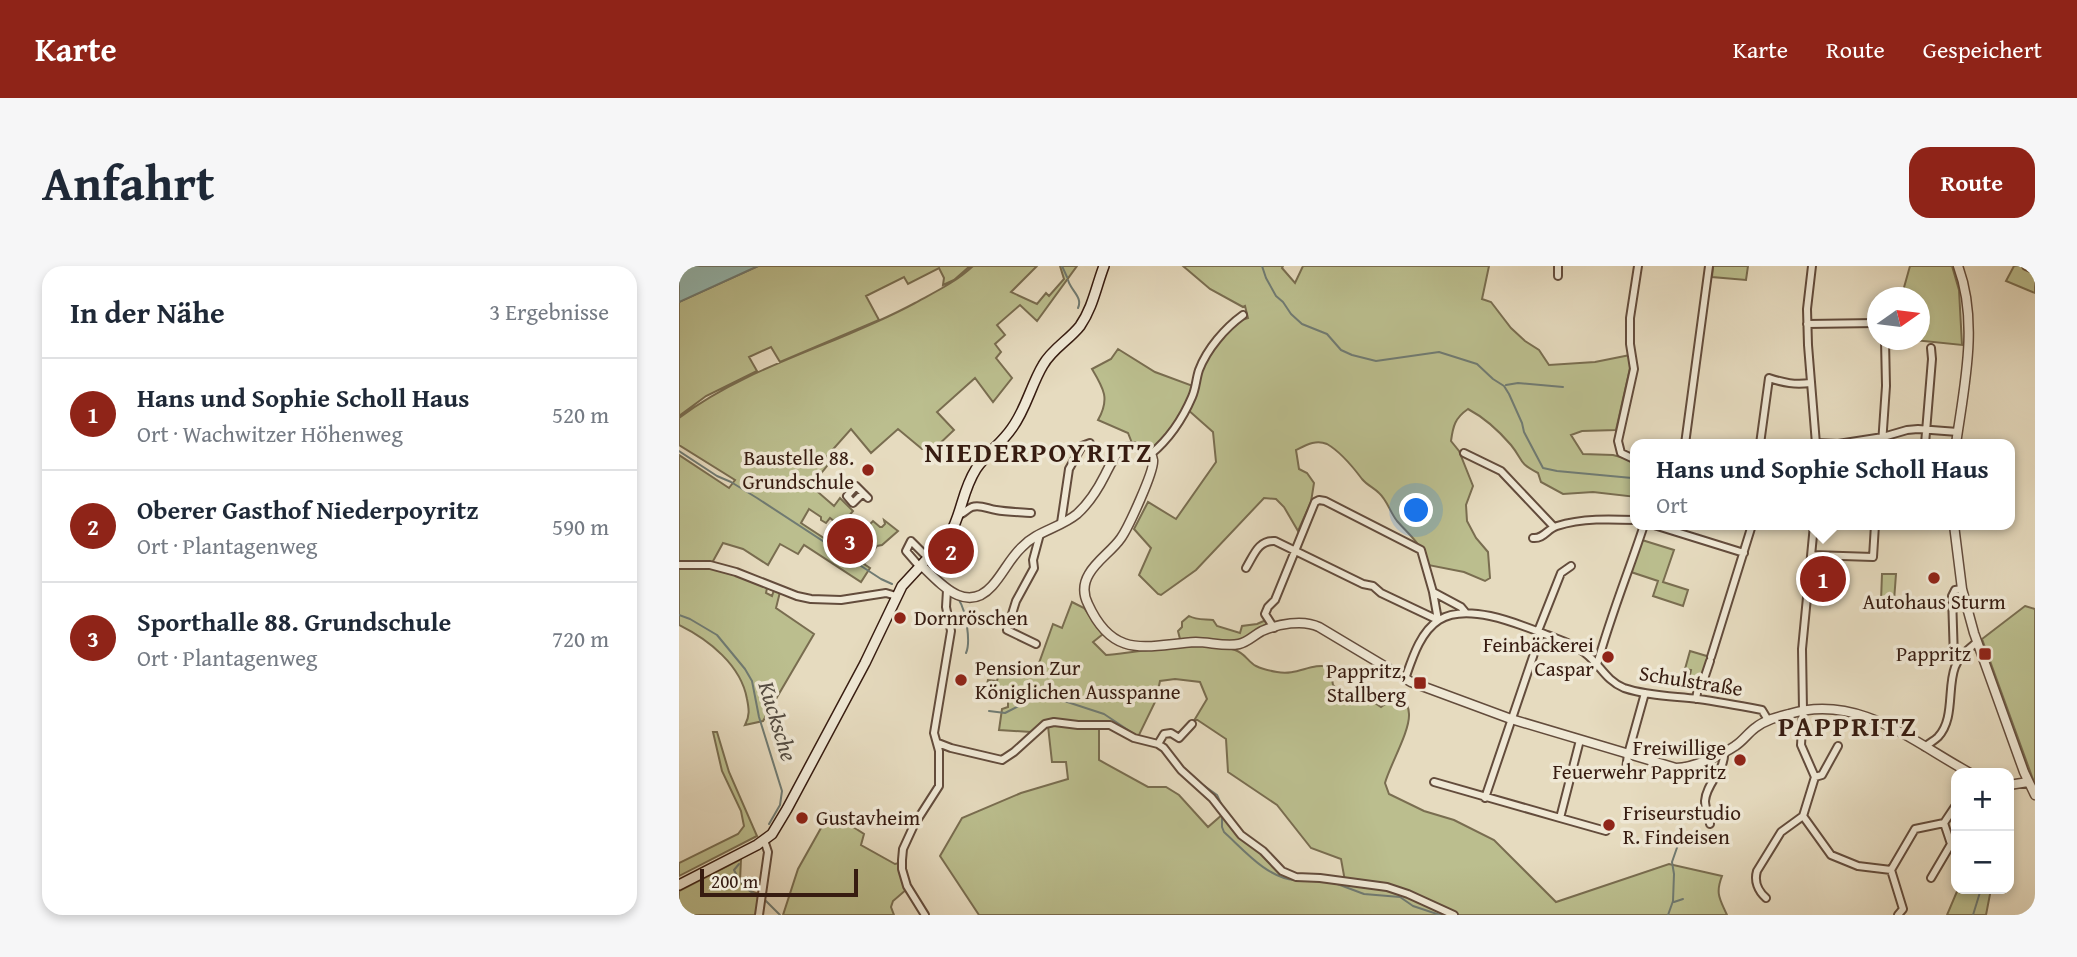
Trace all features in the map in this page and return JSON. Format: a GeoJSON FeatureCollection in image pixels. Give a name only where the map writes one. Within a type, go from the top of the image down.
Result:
{"type":"FeatureCollection","features":[{"type":"Feature","properties":{"kind":"main road"},"geometry":{"type":"LineString","coordinates":[[679,886],[764,841],[772,834],[865,663],[896,596],[908,578],[950,534],[969,482],[981,463],[1009,433],[1045,362],[1087,315],[1104,266]]}},
{"type":"Feature","properties":{"kind":"street"},"geometry":{"type":"LineString","coordinates":[[1558,266],[1558,276]]}},
{"type":"Feature","properties":{"kind":"street"},"geometry":{"type":"LineString","coordinates":[[1630,457],[1621,453],[1618,441],[1634,369],[1630,318],[1638,266]]}},
{"type":"Feature","properties":{"kind":"street"},"geometry":{"type":"LineString","coordinates":[[1686,439],[1709,266]]}},
{"type":"Feature","properties":{"kind":"street"},"geometry":{"type":"LineString","coordinates":[[1812,266],[1807,324],[1816,439]]}},
{"type":"Feature","properties":{"kind":"street"},"geometry":{"type":"LineString","coordinates":[[1957,439],[1968,345],[1965,291],[1958,266]]}},
{"type":"Feature","properties":{"kind":"street"},"geometry":{"type":"LineString","coordinates":[[2026,266],[2035,271]]}},
{"type":"Feature","properties":{"kind":"street"},"geometry":{"type":"LineString","coordinates":[[1151,454],[1169,436],[1187,408],[1207,353],[1232,323],[1243,315]]}},
{"type":"Feature","properties":{"kind":"street"},"geometry":{"type":"LineString","coordinates":[[1807,324],[1867,323]]}},
{"type":"Feature","properties":{"kind":"street"},"geometry":{"type":"LineString","coordinates":[[1926,439],[1931,348]]}},
{"type":"Feature","properties":{"kind":"street"},"geometry":{"type":"LineString","coordinates":[[1883,439],[1885,350]]}},
{"type":"Feature","properties":{"kind":"street"},"geometry":{"type":"LineString","coordinates":[[1761,439],[1769,378],[1789,384],[1810,383]]}},
{"type":"Feature","properties":{"kind":"street"},"geometry":{"type":"LineString","coordinates":[[1887,439],[1907,430],[1958,432]]}},
{"type":"Feature","properties":{"kind":"street"},"geometry":{"type":"LineString","coordinates":[[1061,523],[1069,468],[1082,446],[1090,443]]}},
{"type":"Feature","properties":{"kind":"street"},"geometry":{"type":"LineString","coordinates":[[923,563],[947,590],[959,596],[984,593],[992,587],[1021,548],[1041,533],[1075,515],[1104,478],[1115,454],[1122,448],[1131,446],[1151,454],[1153,464],[1150,474],[1124,533],[1090,572],[1084,593],[1096,618],[1115,639],[1128,646],[1204,642],[1238,644],[1262,631],[1300,623],[1314,624],[1405,679],[1511,719],[1679,769],[1735,747],[1756,727],[1768,720],[1803,710],[1837,709],[1859,713],[1895,729],[1962,768]]}},
{"type":"Feature","properties":{"kind":"street"},"geometry":{"type":"LineString","coordinates":[[1464,453],[1501,471],[1554,527]]}},
{"type":"Feature","properties":{"kind":"street"},"geometry":{"type":"LineString","coordinates":[[1274,628],[1265,614],[1275,600],[1292,559],[1299,552],[1315,502],[1319,500],[1421,550],[1438,620]]}},
{"type":"Feature","properties":{"kind":"street"},"geometry":{"type":"LineString","coordinates":[[958,515],[975,506],[1031,513]]}},
{"type":"Feature","properties":{"kind":"street"},"geometry":{"type":"LineString","coordinates":[[1533,538],[1541,538],[1554,527],[1584,521],[1630,520]]}},
{"type":"Feature","properties":{"kind":"street"},"geometry":{"type":"LineString","coordinates":[[1597,665],[1642,530]]}},
{"type":"Feature","properties":{"kind":"street"},"geometry":{"type":"LineString","coordinates":[[1670,530],[1744,553]]}},
{"type":"Feature","properties":{"kind":"street"},"geometry":{"type":"LineString","coordinates":[[1696,699],[1699,682],[1704,679],[1711,659],[1751,530]]}},
{"type":"Feature","properties":{"kind":"street"},"geometry":{"type":"LineString","coordinates":[[1766,898],[1760,893],[1755,878],[1757,871],[1781,832],[1803,816],[1815,777],[1801,745],[1801,649],[1814,530]]}},
{"type":"Feature","properties":{"kind":"street"},"geometry":{"type":"LineString","coordinates":[[1812,555],[1873,557],[1875,530]]}},
{"type":"Feature","properties":{"kind":"street"},"geometry":{"type":"LineString","coordinates":[[1955,530],[1962,589],[1977,642],[2024,772],[2035,795]]}},
{"type":"Feature","properties":{"kind":"street"},"geometry":{"type":"LineString","coordinates":[[1036,644],[1007,630],[1016,601],[1034,568],[1034,552],[1041,533]]}},
{"type":"Feature","properties":{"kind":"street"},"geometry":{"type":"LineString","coordinates":[[1246,568],[1263,543],[1275,541],[1363,584],[1371,591],[1381,593],[1438,620]]}},
{"type":"Feature","properties":{"kind":"street"},"geometry":{"type":"LineString","coordinates":[[679,565],[710,565],[811,599],[841,600],[887,593],[896,596]]}},
{"type":"Feature","properties":{"kind":"street"},"geometry":{"type":"LineString","coordinates":[[1485,798],[1539,632],[1561,573],[1571,566]]}},
{"type":"Feature","properties":{"kind":"street"},"geometry":{"type":"LineString","coordinates":[[1957,662],[1954,659],[1952,596],[1955,590],[1962,589]]}},
{"type":"Feature","properties":{"kind":"street"},"geometry":{"type":"LineString","coordinates":[[925,915],[907,886],[902,860],[914,825],[939,786],[934,733],[951,631],[946,607],[947,590]]}},
{"type":"Feature","properties":{"kind":"street"},"geometry":{"type":"LineString","coordinates":[[1433,592],[1461,607],[1466,613]]}},
{"type":"Feature","properties":{"kind":"street","name":"Schulstraße"},"geometry":{"type":"LineString","coordinates":[[1438,620],[1451,614],[1466,613],[1514,622],[1575,646],[1586,653],[1614,683],[1645,693],[1762,710],[1768,720]]}},
{"type":"Feature","properties":{"kind":"street"},"geometry":{"type":"LineString","coordinates":[[1405,679],[1422,637],[1438,620]]}},
{"type":"Feature","properties":{"kind":"street"},"geometry":{"type":"LineString","coordinates":[[1925,747],[1939,737],[1945,724],[1957,662],[1977,642]]}},
{"type":"Feature","properties":{"kind":"street"},"geometry":{"type":"LineString","coordinates":[[1625,777],[1628,754],[1645,693]]}},
{"type":"Feature","properties":{"kind":"street"},"geometry":{"type":"LineString","coordinates":[[937,743],[1002,760],[1009,757],[1045,724],[1054,722],[1110,725],[1134,738],[1164,748],[1190,779],[1212,798],[1241,835],[1263,851],[1282,871],[1387,887],[1454,915]]}},
{"type":"Feature","properties":{"kind":"street"},"geometry":{"type":"LineString","coordinates":[[1158,744],[1164,734],[1171,733],[1179,738],[1192,724]]}},
{"type":"Feature","properties":{"kind":"street"},"geometry":{"type":"LineString","coordinates":[[1560,818],[1580,740]]}},
{"type":"Feature","properties":{"kind":"street"},"geometry":{"type":"LineString","coordinates":[[1815,777],[1822,775],[1838,746]]}},
{"type":"Feature","properties":{"kind":"street"},"geometry":{"type":"LineString","coordinates":[[1710,824],[1706,795],[1724,763],[1724,752]]}},
{"type":"Feature","properties":{"kind":"street"},"geometry":{"type":"LineString","coordinates":[[2014,779],[2024,772]]}},
{"type":"Feature","properties":{"kind":"street"},"geometry":{"type":"LineString","coordinates":[[1434,782],[1606,831]]}},
{"type":"Feature","properties":{"kind":"street"},"geometry":{"type":"LineString","coordinates":[[2014,783],[2028,782]]}},
{"type":"Feature","properties":{"kind":"street"},"geometry":{"type":"LineString","coordinates":[[1898,915],[1903,909],[1891,870],[1915,829],[1944,824],[1951,813]]}},
{"type":"Feature","properties":{"kind":"street"},"geometry":{"type":"LineString","coordinates":[[1803,816],[1831,855],[1858,866],[1891,870]]}},
{"type":"Feature","properties":{"kind":"street"},"geometry":{"type":"LineString","coordinates":[[1931,878],[1951,844],[1944,824]]}},
{"type":"Feature","properties":{"kind":"street"},"geometry":{"type":"LineString","coordinates":[[759,915],[768,852],[764,841]]}},
{"type":"Feature","properties":{"kind":"green space"},"geometry":{"type":"Polygon","coordinates":[[[758,266],[970,266],[954,280],[943,285],[944,278],[939,268],[908,284],[904,277],[866,296],[879,320],[780,362],[771,347],[749,357],[757,371],[706,396],[679,416],[679,302],[758,266]]]}},
{"type":"Feature","properties":{"kind":"green space"},"geometry":{"type":"Polygon","coordinates":[[[973,266],[1037,266],[1011,292],[1037,304],[1046,293],[1049,296],[1064,279],[1060,266],[1077,266],[1037,321],[1020,305],[997,325],[1005,335],[995,344],[1001,352],[996,358],[1012,378],[993,402],[975,378],[937,412],[954,430],[934,449],[927,445],[922,449],[898,429],[871,453],[851,429],[827,456],[831,461],[811,486],[834,506],[840,498],[853,511],[844,522],[862,532],[873,521],[882,527],[884,520],[898,531],[877,546],[864,564],[870,568],[861,582],[804,545],[798,554],[780,544],[768,565],[743,549],[723,543],[712,563],[679,563],[679,455],[729,488],[735,480],[679,445],[679,418],[706,400],[764,369],[886,318],[938,291],[973,266]],[[809,509],[801,523],[830,542],[840,526],[830,518],[826,523],[809,509]]]}},
{"type":"Feature","properties":{"kind":"green space"},"geometry":{"type":"Polygon","coordinates":[[[1183,266],[1283,266],[1295,283],[1303,266],[1489,266],[1482,299],[1491,302],[1511,328],[1539,350],[1549,365],[1595,362],[1630,355],[1630,368],[1616,430],[1582,431],[1571,435],[1583,454],[1613,455],[1630,459],[1630,496],[1593,492],[1563,494],[1541,482],[1538,473],[1524,464],[1502,435],[1468,409],[1455,423],[1451,441],[1459,451],[1473,486],[1466,505],[1467,521],[1488,552],[1490,578],[1485,581],[1464,572],[1428,565],[1419,545],[1397,521],[1382,496],[1364,481],[1337,451],[1319,442],[1296,450],[1299,469],[1307,473],[1314,483],[1311,502],[1298,531],[1276,499],[1264,498],[1196,570],[1161,595],[1158,594],[1139,575],[1151,548],[1134,529],[1148,502],[1176,519],[1216,462],[1213,432],[1187,409],[1198,374],[1217,343],[1238,321],[1248,318],[1245,306],[1210,289],[1183,266]]]}},
{"type":"Feature","properties":{"kind":"green space"},"geometry":{"type":"Polygon","coordinates":[[[1713,266],[1748,266],[1746,280],[1712,277],[1713,266]]]}},
{"type":"Feature","properties":{"kind":"green space"},"geometry":{"type":"Polygon","coordinates":[[[1910,266],[1952,266],[1959,290],[1962,345],[1930,342],[1930,287],[1904,287],[1910,266]]]}},
{"type":"Feature","properties":{"kind":"green space"},"geometry":{"type":"Polygon","coordinates":[[[2014,266],[2026,266],[2035,270],[2035,293],[2006,281],[2014,266]]]}},
{"type":"Feature","properties":{"kind":"green space"},"geometry":{"type":"Polygon","coordinates":[[[1118,349],[1155,372],[1193,386],[1167,437],[1154,448],[1132,443],[1128,433],[1098,420],[1105,400],[1100,382],[1092,369],[1111,359],[1118,349]]]}},
{"type":"Feature","properties":{"kind":"green space"},"geometry":{"type":"Polygon","coordinates":[[[1642,540],[1674,550],[1663,582],[1688,590],[1683,606],[1653,596],[1658,581],[1631,572],[1642,540]]]}},
{"type":"Feature","properties":{"kind":"green space"},"geometry":{"type":"Polygon","coordinates":[[[679,566],[718,568],[767,588],[766,593],[772,596],[774,590],[780,592],[776,608],[814,634],[763,721],[745,725],[748,706],[738,675],[712,646],[679,625],[679,566]]]}},
{"type":"Feature","properties":{"kind":"green space"},"geometry":{"type":"Polygon","coordinates":[[[1882,574],[1896,574],[1894,601],[1881,601],[1882,574]]]}},
{"type":"Feature","properties":{"kind":"green space"},"geometry":{"type":"Polygon","coordinates":[[[1072,602],[1084,608],[1103,634],[1093,642],[1106,655],[1172,648],[1223,647],[1238,651],[1256,666],[1275,672],[1285,673],[1317,666],[1330,667],[1333,685],[1339,691],[1367,698],[1381,707],[1399,694],[1409,714],[1403,739],[1385,783],[1389,794],[1424,811],[1454,820],[1494,840],[1556,902],[1669,864],[1722,876],[1720,900],[1727,915],[979,915],[940,856],[962,818],[1021,793],[1068,779],[1066,762],[1052,762],[1048,726],[1036,735],[1031,732],[999,730],[1002,709],[1008,707],[1008,696],[986,688],[988,680],[997,681],[1001,665],[1019,672],[1039,663],[1053,624],[1062,628],[1072,602]],[[1175,679],[1160,681],[1156,700],[1138,737],[1110,723],[1099,722],[1099,760],[1148,787],[1166,787],[1179,795],[1208,827],[1223,814],[1241,835],[1288,874],[1345,881],[1341,859],[1311,848],[1277,805],[1228,772],[1226,739],[1196,719],[1192,724],[1207,699],[1200,682],[1175,679]]]}},
{"type":"Feature","properties":{"kind":"green space"},"geometry":{"type":"Polygon","coordinates":[[[2025,606],[2035,609],[2035,785],[1982,639],[2025,606]]]}},
{"type":"Feature","properties":{"kind":"green space"},"geometry":{"type":"Polygon","coordinates":[[[1189,616],[1213,620],[1217,626],[1240,633],[1242,626],[1266,620],[1271,625],[1239,641],[1180,639],[1178,631],[1189,616]]]}},
{"type":"Feature","properties":{"kind":"green space"},"geometry":{"type":"Polygon","coordinates":[[[1690,651],[1710,657],[1703,676],[1697,681],[1689,679],[1691,670],[1685,669],[1690,651]]]}},
{"type":"Feature","properties":{"kind":"green space"},"geometry":{"type":"Polygon","coordinates":[[[713,732],[717,732],[729,772],[757,836],[679,876],[679,863],[738,834],[744,826],[741,811],[722,771],[713,732]]]}},
{"type":"Feature","properties":{"kind":"green space"},"geometry":{"type":"Polygon","coordinates":[[[830,812],[864,834],[861,845],[895,864],[899,863],[907,889],[893,901],[891,907],[894,915],[783,915],[798,869],[830,812]]]}},
{"type":"Feature","properties":{"kind":"green space"},"geometry":{"type":"Polygon","coordinates":[[[741,859],[740,881],[750,891],[759,894],[756,915],[679,915],[679,891],[741,859]]]}},
{"type":"Feature","properties":{"kind":"green space"},"geometry":{"type":"Polygon","coordinates":[[[1956,894],[1990,894],[1986,915],[1947,915],[1956,894]]]}},
{"type":"Feature","properties":{"kind":"water"},"geometry":{"type":"Polygon","coordinates":[[[679,266],[758,266],[679,302],[679,266]]]}},
{"type":"Feature","properties":{"kind":"waterway"},"geometry":{"type":"LineString","coordinates":[[1062,266],[1067,277]]}},
{"type":"Feature","properties":{"kind":"waterway"},"geometry":{"type":"LineString","coordinates":[[1262,266],[1276,296],[1291,314],[1302,324],[1327,334],[1341,350],[1376,361],[1439,352],[1477,364],[1504,386],[1543,468],[1630,478]]}},
{"type":"Feature","properties":{"kind":"waterway"},"geometry":{"type":"LineString","coordinates":[[1068,280],[1078,297],[1078,308]]}},
{"type":"Feature","properties":{"kind":"waterway"},"geometry":{"type":"LineString","coordinates":[[1506,385],[1518,383],[1563,387]]}},
{"type":"Feature","properties":{"kind":"waterway"},"geometry":{"type":"LineString","coordinates":[[679,451],[892,584]]}},
{"type":"Feature","properties":{"kind":"waterway"},"geometry":{"type":"LineString","coordinates":[[950,596],[959,600],[964,611],[968,634],[966,653]]}},
{"type":"Feature","properties":{"kind":"waterway","name":"Kucksche"},"geometry":{"type":"LineString","coordinates":[[679,615],[717,635],[752,681],[759,717],[782,791],[780,805],[769,824]]}},
{"type":"Feature","properties":{"kind":"waterway"},"geometry":{"type":"LineString","coordinates":[[989,711],[1005,713],[1032,699],[1052,697],[1104,714],[1137,736]]}},
{"type":"Feature","properties":{"kind":"waterway"},"geometry":{"type":"LineString","coordinates":[[1162,742],[1178,761]]}},
{"type":"Feature","properties":{"kind":"waterway"},"geometry":{"type":"LineString","coordinates":[[1199,782],[1217,795],[1223,808]]}},
{"type":"Feature","properties":{"kind":"waterway"},"geometry":{"type":"LineString","coordinates":[[1222,814],[1224,832],[1248,855],[1275,874],[1295,880]]}},
{"type":"Feature","properties":{"kind":"waterway"},"geometry":{"type":"LineString","coordinates":[[1668,915],[1673,901],[1672,862],[1680,839]]}},
{"type":"Feature","properties":{"kind":"waterway","name":"Kucksche"},"geometry":{"type":"LineString","coordinates":[[739,864],[734,870],[738,878],[758,896]]}},
{"type":"Feature","properties":{"kind":"waterway"},"geometry":{"type":"LineString","coordinates":[[1332,882],[1364,894],[1400,897],[1413,906],[1440,915]]}},
{"type":"Feature","properties":{"kind":"waterway"},"geometry":{"type":"LineString","coordinates":[[1973,915],[1979,894]]}},
{"type":"Feature","properties":{"kind":"waterway","name":"Kucksche"},"geometry":{"type":"LineString","coordinates":[[763,898],[780,915]]}},
{"type":"Feature","properties":{"kind":"waterway"},"geometry":{"type":"LineString","coordinates":[[1674,902],[1683,899]]}},
{"type":"Feature","properties":{"kind":"ferry route"},"geometry":{"type":"LineString","coordinates":[[679,271],[689,266]]}},
{"type":"Feature","properties":{"kind":"place","name":"Baustelle 88. Grundschule"},"geometry":{"type":"Point","coordinates":[868,470]}},
{"type":"Feature","properties":{"kind":"place","name":"Sporthalle 88. Grundschule"},"geometry":{"type":"Point","coordinates":[850,541]}},
{"type":"Feature","properties":{"kind":"place","name":"Oberer Gasthof Niederpoyritz"},"geometry":{"type":"Point","coordinates":[951,551]}},
{"type":"Feature","properties":{"kind":"place","name":"Autohaus Sturm"},"geometry":{"type":"Point","coordinates":[1934,578]}},
{"type":"Feature","properties":{"kind":"place","name":"Hans und Sophie Scholl Haus"},"geometry":{"type":"Point","coordinates":[1823,579]}},
{"type":"Feature","properties":{"kind":"place","name":"Dornröschen"},"geometry":{"type":"Point","coordinates":[900,618]}},
{"type":"Feature","properties":{"kind":"place","name":"Pappritz"},"geometry":{"type":"Point","coordinates":[1985,654]}},
{"type":"Feature","properties":{"kind":"place","name":"Feinbäckerei Caspar"},"geometry":{"type":"Point","coordinates":[1608,657]}},
{"type":"Feature","properties":{"kind":"place","name":"Pension Zur Königlichen Ausspanne"},"geometry":{"type":"Point","coordinates":[961,680]}},
{"type":"Feature","properties":{"kind":"place","name":"Pappritz, Stallberg"},"geometry":{"type":"Point","coordinates":[1420,683]}},
{"type":"Feature","properties":{"kind":"place","name":"Freiwillige Feuerwehr Pappritz"},"geometry":{"type":"Point","coordinates":[1740,760]}},
{"type":"Feature","properties":{"kind":"place","name":"Gustavheim"},"geometry":{"type":"Point","coordinates":[802,818]}},
{"type":"Feature","properties":{"kind":"place","name":"Friseurstudio R. Findeisen"},"geometry":{"type":"Point","coordinates":[1609,825]}},
{"type":"Feature","properties":{"kind":"district","name":"NIEDERPOYRITZ"},"geometry":{"type":"Point","coordinates":[1039,452]}},
{"type":"Feature","properties":{"kind":"district","name":"PAPPRITZ"},"geometry":{"type":"Point","coordinates":[1848,726]}}]}
